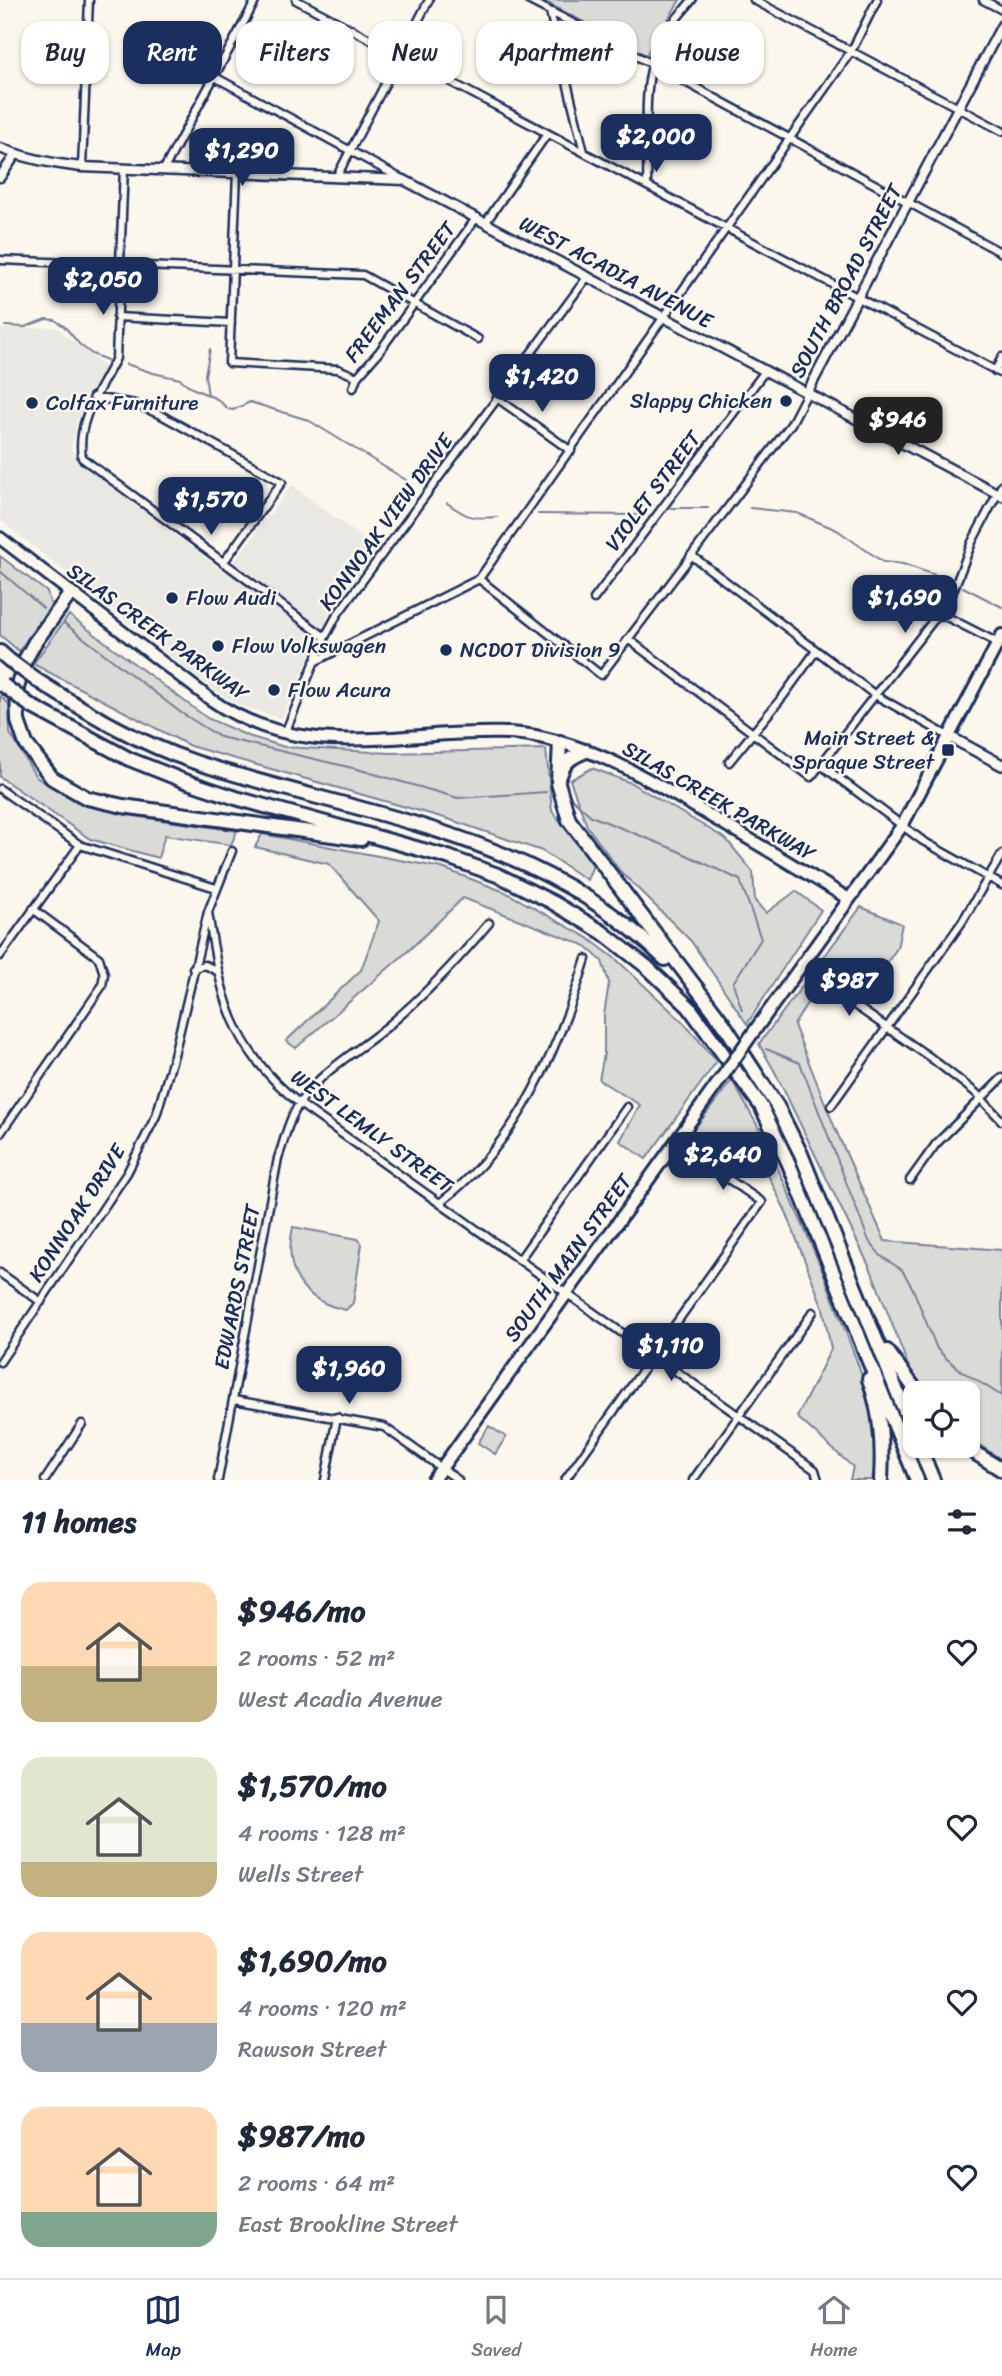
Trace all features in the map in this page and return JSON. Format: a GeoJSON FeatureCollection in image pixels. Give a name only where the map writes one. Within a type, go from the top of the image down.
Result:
{"type":"FeatureCollection","features":[{"type":"Feature","properties":{"kind":"highway"},"geometry":{"type":"LineString","coordinates":[[71,593],[35,642],[25,660],[17,688],[18,721],[26,744],[52,778],[87,798],[123,806],[410,846]]}},
{"type":"Feature","properties":{"kind":"highway"},"geometry":{"type":"LineString","coordinates":[[5,656],[96,718],[138,739],[195,762],[445,832],[503,853],[556,878],[605,909],[648,943],[698,992]]}},
{"type":"Feature","properties":{"kind":"highway"},"geometry":{"type":"LineString","coordinates":[[1,684],[31,706],[129,759],[182,780],[236,798],[448,857],[500,876],[552,902],[602,932],[647,967],[689,1007],[761,1106],[789,1164],[845,1298],[917,1480]]}},
{"type":"Feature","properties":{"kind":"highway"},"geometry":{"type":"LineString","coordinates":[[560,742],[558,783],[569,820],[723,1023],[777,1106],[801,1154],[903,1406]]}},
{"type":"Feature","properties":{"kind":"highway"},"geometry":{"type":"LineString","coordinates":[[558,783],[563,766],[571,758],[586,751]]}},
{"type":"Feature","properties":{"kind":"highway"},"geometry":{"type":"LineString","coordinates":[[845,1298],[881,1423],[881,1480]]}},
{"type":"Feature","properties":{"kind":"highway"},"geometry":{"type":"LineString","coordinates":[[876,1338],[909,1381]]}},
{"type":"Feature","properties":{"kind":"highway"},"geometry":{"type":"LineString","coordinates":[[980,1456],[1002,1470]]}},
{"type":"Feature","properties":{"kind":"highway"},"geometry":{"type":"LineString","coordinates":[[924,1458],[933,1480]]}},
{"type":"Feature","properties":{"kind":"main road","name":"SILAS CREEK PARKWAY"},"geometry":{"type":"LineString","coordinates":[[0,538],[221,707],[268,729],[334,741],[484,732],[532,735],[560,742],[617,762],[656,783],[849,898]]}},
{"type":"Feature","properties":{"kind":"main road","name":"SOUTH MAIN STREET"},"geometry":{"type":"LineString","coordinates":[[433,1480],[902,826],[1001,641]]}},
{"type":"Feature","properties":{"kind":"main road"},"geometry":{"type":"LineString","coordinates":[[950,737],[1002,765]]}},
{"type":"Feature","properties":{"kind":"street"},"geometry":{"type":"LineString","coordinates":[[82,167],[89,0]]}},
{"type":"Feature","properties":{"kind":"street"},"geometry":{"type":"LineString","coordinates":[[222,64],[256,0]]}},
{"type":"Feature","properties":{"kind":"street"},"geometry":{"type":"LineString","coordinates":[[296,0],[368,39]]}},
{"type":"Feature","properties":{"kind":"street"},"geometry":{"type":"LineString","coordinates":[[418,21],[429,0]]}},
{"type":"Feature","properties":{"kind":"street"},"geometry":{"type":"LineString","coordinates":[[528,0],[651,63]]}},
{"type":"Feature","properties":{"kind":"street"},"geometry":{"type":"LineString","coordinates":[[674,21],[692,0]]}},
{"type":"Feature","properties":{"kind":"street"},"geometry":{"type":"LineString","coordinates":[[754,0],[1002,131]]}},
{"type":"Feature","properties":{"kind":"street"},"geometry":{"type":"LineString","coordinates":[[314,662],[479,579],[852,50],[877,0]]}},
{"type":"Feature","properties":{"kind":"street"},"geometry":{"type":"LineString","coordinates":[[984,0],[1002,10]]}},
{"type":"Feature","properties":{"kind":"street"},"geometry":{"type":"LineString","coordinates":[[550,12],[584,152]]}},
{"type":"Feature","properties":{"kind":"street","name":"SOUTH BROAD STREET"},"geometry":{"type":"LineString","coordinates":[[479,579],[601,675],[791,424],[1002,25]]}},
{"type":"Feature","properties":{"kind":"street"},"geometry":{"type":"LineString","coordinates":[[647,185],[651,72]]}},
{"type":"Feature","properties":{"kind":"street","name":"WEST ACADIA AVENUE"},"geometry":{"type":"LineString","coordinates":[[222,81],[765,371],[1000,491]]}},
{"type":"Feature","properties":{"kind":"street"},"geometry":{"type":"LineString","coordinates":[[164,169],[211,84]]}},
{"type":"Feature","properties":{"kind":"street"},"geometry":{"type":"LineString","coordinates":[[337,177],[384,84]]}},
{"type":"Feature","properties":{"kind":"street"},"geometry":{"type":"LineString","coordinates":[[452,84],[999,373],[1002,357]]}},
{"type":"Feature","properties":{"kind":"street"},"geometry":{"type":"LineString","coordinates":[[689,84],[1002,253]]}},
{"type":"Feature","properties":{"kind":"street","name":"FREEMAN STREET"},"geometry":{"type":"LineString","coordinates":[[486,222],[547,134]]}},
{"type":"Feature","properties":{"kind":"street"},"geometry":{"type":"LineString","coordinates":[[0,148],[55,164],[82,167],[404,180]]}},
{"type":"Feature","properties":{"kind":"street"},"geometry":{"type":"LineString","coordinates":[[0,177],[16,154]]}},
{"type":"Feature","properties":{"kind":"street"},"geometry":{"type":"LineString","coordinates":[[124,168],[116,358],[105,382],[93,397],[81,427],[79,442],[82,458],[325,637]]}},
{"type":"Feature","properties":{"kind":"street"},"geometry":{"type":"LineString","coordinates":[[237,173],[229,363],[338,369],[357,377]]}},
{"type":"Feature","properties":{"kind":"street","name":"FREEMAN STREET"},"geometry":{"type":"LineString","coordinates":[[353,388],[357,377],[477,217]]}},
{"type":"Feature","properties":{"kind":"street"},"geometry":{"type":"LineString","coordinates":[[0,260],[363,275],[478,339]]}},
{"type":"Feature","properties":{"kind":"street","name":"KONNOAK VIEW DRIVE"},"geometry":{"type":"LineString","coordinates":[[285,734],[325,637],[360,584],[588,276]]}},
{"type":"Feature","properties":{"kind":"street"},"geometry":{"type":"LineString","coordinates":[[117,317],[230,323]]}},
{"type":"Feature","properties":{"kind":"street","name":"VIOLET STREET"},"geometry":{"type":"LineString","coordinates":[[594,599],[765,371]]}},
{"type":"Feature","properties":{"kind":"street"},"geometry":{"type":"LineString","coordinates":[[93,397],[135,404],[161,415],[282,482],[223,564]]}},
{"type":"Feature","properties":{"kind":"street"},"geometry":{"type":"LineString","coordinates":[[498,398],[571,451]]}},
{"type":"Feature","properties":{"kind":"street"},"geometry":{"type":"LineString","coordinates":[[628,639],[811,777],[939,613],[958,584],[972,542],[1000,491]]}},
{"type":"Feature","properties":{"kind":"street"},"geometry":{"type":"LineString","coordinates":[[691,555],[875,695],[950,737]]}},
{"type":"Feature","properties":{"kind":"street"},"geometry":{"type":"LineString","coordinates":[[939,613],[1001,641]]}},
{"type":"Feature","properties":{"kind":"street"},"geometry":{"type":"LineString","coordinates":[[729,762],[816,651]]}},
{"type":"Feature","properties":{"kind":"street"},"geometry":{"type":"LineString","coordinates":[[821,765],[923,841],[1002,885]]}},
{"type":"Feature","properties":{"kind":"street"},"geometry":{"type":"LineString","coordinates":[[0,789],[80,845],[216,888]]}},
{"type":"Feature","properties":{"kind":"street"},"geometry":{"type":"LineString","coordinates":[[0,956],[80,845]]}},
{"type":"Feature","properties":{"kind":"street","name":"KONNOAK DRIVE"},"geometry":{"type":"LineString","coordinates":[[0,1362],[127,1173],[156,1116],[174,1055],[208,912],[232,851]]}},
{"type":"Feature","properties":{"kind":"street"},"geometry":{"type":"LineString","coordinates":[[831,1106],[962,922],[1002,854]]}},
{"type":"Feature","properties":{"kind":"street"},"geometry":{"type":"LineString","coordinates":[[0,1134],[79,1021],[104,980],[99,958],[33,909]]}},
{"type":"Feature","properties":{"kind":"street","name":"WEST LEMLY STREET"},"geometry":{"type":"LineString","coordinates":[[208,912],[217,971],[226,1006],[242,1038],[274,1083],[815,1470],[818,1480]]}},
{"type":"Feature","properties":{"kind":"street","name":"EDWARDS STREET"},"geometry":{"type":"LineString","coordinates":[[218,1480],[278,1158],[292,1117],[324,1074],[387,1027],[456,963],[489,923]]}},
{"type":"Feature","properties":{"kind":"street"},"geometry":{"type":"LineString","coordinates":[[441,1202],[467,1180],[511,1129],[550,1057],[569,1014],[586,958]]}},
{"type":"Feature","properties":{"kind":"street"},"geometry":{"type":"LineString","coordinates":[[193,968],[205,965],[217,971]]}},
{"type":"Feature","properties":{"kind":"street"},"geometry":{"type":"LineString","coordinates":[[827,986],[931,1058],[981,1099],[1002,1121]]}},
{"type":"Feature","properties":{"kind":"street"},"geometry":{"type":"LineString","coordinates":[[910,1180],[936,1144],[1002,1078]]}},
{"type":"Feature","properties":{"kind":"street"},"geometry":{"type":"LineString","coordinates":[[520,1259],[627,1107]]}},
{"type":"Feature","properties":{"kind":"street"},"geometry":{"type":"LineString","coordinates":[[565,1480],[762,1202],[699,1159]]}},
{"type":"Feature","properties":{"kind":"street"},"geometry":{"type":"LineString","coordinates":[[0,1273],[41,1302]]}},
{"type":"Feature","properties":{"kind":"street"},"geometry":{"type":"LineString","coordinates":[[693,1480],[813,1312]]}},
{"type":"Feature","properties":{"kind":"street"},"geometry":{"type":"LineString","coordinates":[[234,1400],[384,1427],[458,1480]]}},
{"type":"Feature","properties":{"kind":"street"},"geometry":{"type":"LineString","coordinates":[[325,1480],[337,1417]]}},
{"type":"Feature","properties":{"kind":"street"},"geometry":{"type":"LineString","coordinates":[[45,1480],[82,1424]]}},
{"type":"Feature","properties":{"kind":"shaded area"},"geometry":{"type":"Polygon","coordinates":[[[542,0],[680,0],[667,21],[651,21],[651,47],[646,55],[637,50],[637,21],[582,21],[542,0]]]}},
{"type":"Feature","properties":{"kind":"shaded area"},"geometry":{"type":"Polygon","coordinates":[[[55,327],[105,367],[77,421],[71,448],[78,462],[226,573],[292,485],[377,549],[329,615],[281,719],[236,704],[195,676],[0,520],[0,329],[55,327]]]}},
{"type":"Feature","properties":{"kind":"shaded area"},"geometry":{"type":"Polygon","coordinates":[[[0,556],[47,592],[51,605],[19,651],[0,635],[0,556]]]}},
{"type":"Feature","properties":{"kind":"shaded area"},"geometry":{"type":"Polygon","coordinates":[[[69,615],[207,718],[248,736],[285,747],[390,753],[546,749],[552,811],[594,863],[587,880],[542,851],[448,819],[190,746],[33,664],[69,615]]]}},
{"type":"Feature","properties":{"kind":"shaded area"},"geometry":{"type":"Polygon","coordinates":[[[0,696],[9,704],[10,733],[36,777],[77,802],[127,815],[237,831],[231,845],[165,835],[158,858],[90,839],[0,777],[0,696]]]}},
{"type":"Feature","properties":{"kind":"shaded area"},"geometry":{"type":"Polygon","coordinates":[[[592,768],[631,783],[726,839],[753,872],[755,901],[766,913],[796,891],[821,910],[747,1024],[691,941],[620,871],[587,826],[570,780],[592,768]]]}},
{"type":"Feature","properties":{"kind":"shaded area"},"geometry":{"type":"Polygon","coordinates":[[[262,834],[442,868],[505,892],[588,938],[617,960],[683,1022],[717,1061],[646,1159],[620,1141],[640,1105],[599,1080],[604,1054],[604,1015],[609,983],[602,961],[584,945],[463,898],[408,951],[296,1048],[286,1041],[361,970],[379,921],[329,864],[255,847],[262,834]]]}},
{"type":"Feature","properties":{"kind":"shaded area"},"geometry":{"type":"Polygon","coordinates":[[[861,907],[902,924],[897,948],[869,989],[831,963],[794,1025],[835,1128],[885,1241],[1002,1250],[1002,1460],[980,1445],[980,1381],[918,1381],[909,1368],[872,1272],[759,1044],[861,907]]]}},
{"type":"Feature","properties":{"kind":"shaded area"},"geometry":{"type":"Polygon","coordinates":[[[732,1080],[766,1141],[821,1267],[859,1367],[875,1418],[876,1458],[872,1480],[850,1480],[853,1467],[797,1417],[831,1349],[823,1308],[786,1212],[750,1138],[733,1137],[719,1159],[686,1140],[732,1080]]]}},
{"type":"Feature","properties":{"kind":"shaded area"},"geometry":{"type":"Polygon","coordinates":[[[293,1227],[358,1239],[362,1244],[353,1303],[346,1310],[318,1299],[299,1282],[291,1257],[293,1227]]]}},
{"type":"Feature","properties":{"kind":"shaded area"},"geometry":{"type":"Polygon","coordinates":[[[489,1426],[506,1437],[495,1454],[478,1443],[489,1426]]]}},
{"type":"Feature","properties":{"kind":"waterway"},"geometry":{"type":"LineString","coordinates":[[5,326],[25,327],[46,319],[55,320],[65,327],[80,345],[107,360]]}},
{"type":"Feature","properties":{"kind":"waterway"},"geometry":{"type":"LineString","coordinates":[[208,396],[205,375],[210,349]]}},
{"type":"Feature","properties":{"kind":"waterway"},"geometry":{"type":"LineString","coordinates":[[126,364],[180,379],[192,388],[217,399],[228,409],[233,410],[250,402],[308,420],[406,480]]}},
{"type":"Feature","properties":{"kind":"waterway"},"geometry":{"type":"LineString","coordinates":[[447,503],[471,516],[497,517]]}},
{"type":"Feature","properties":{"kind":"waterway"},"geometry":{"type":"LineString","coordinates":[[671,508],[708,508]]}},
{"type":"Feature","properties":{"kind":"waterway"},"geometry":{"type":"LineString","coordinates":[[750,508],[797,513],[837,530],[883,562],[903,564],[952,581]]}},
{"type":"Feature","properties":{"kind":"waterway"},"geometry":{"type":"LineString","coordinates":[[538,514],[641,515]]}},
{"type":"Feature","properties":{"kind":"waterway"},"geometry":{"type":"LineString","coordinates":[[0,571],[43,608]]}},
{"type":"Feature","properties":{"kind":"waterway"},"geometry":{"type":"LineString","coordinates":[[963,587],[1002,607]]}},
{"type":"Feature","properties":{"kind":"waterway"},"geometry":{"type":"LineString","coordinates":[[64,623],[180,712],[220,737],[357,769],[458,798],[546,792]]}},
{"type":"Feature","properties":{"kind":"waterway"},"geometry":{"type":"LineString","coordinates":[[566,793],[591,816],[676,850],[740,880],[761,939],[733,983],[742,1010]]}},
{"type":"Feature","properties":{"kind":"waterway"},"geometry":{"type":"LineString","coordinates":[[766,1049],[800,1063],[869,1241],[881,1256],[902,1270],[913,1289],[937,1349],[963,1372],[1002,1396]]}},
{"type":"Feature","properties":{"kind":"place","name":"Slappy Chicken"},"geometry":{"type":"Point","coordinates":[786,401]}},
{"type":"Feature","properties":{"kind":"place","name":"Colfax Furniture"},"geometry":{"type":"Point","coordinates":[32,403]}},
{"type":"Feature","properties":{"kind":"place","name":"Flow Audi"},"geometry":{"type":"Point","coordinates":[172,598]}},
{"type":"Feature","properties":{"kind":"place","name":"Flow Volkswagen"},"geometry":{"type":"Point","coordinates":[218,646]}},
{"type":"Feature","properties":{"kind":"place","name":"NCDOT Division 9"},"geometry":{"type":"Point","coordinates":[446,650]}},
{"type":"Feature","properties":{"kind":"place","name":"Flow Acura"},"geometry":{"type":"Point","coordinates":[274,690]}},
{"type":"Feature","properties":{"kind":"place","name":"Main Street & Spraque Street"},"geometry":{"type":"Point","coordinates":[948,750]}}]}
